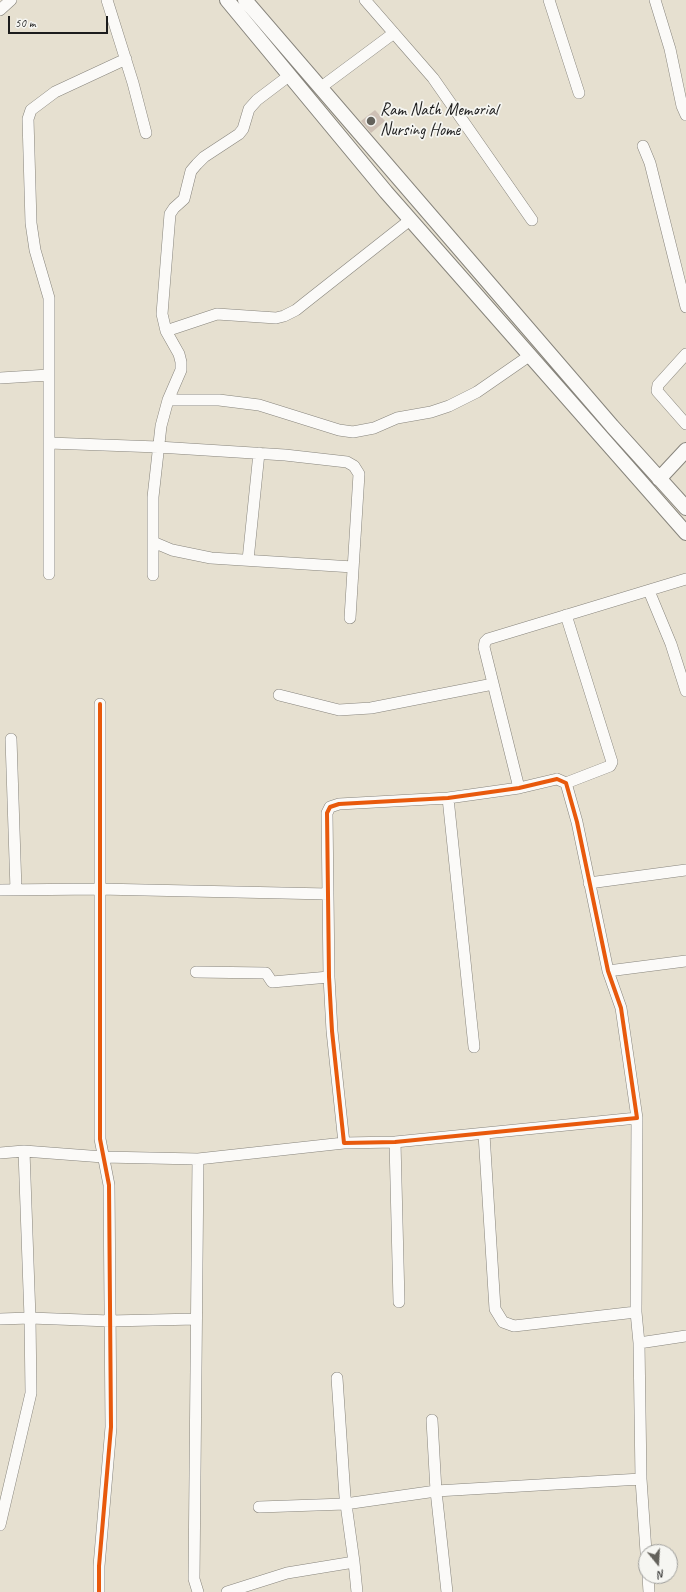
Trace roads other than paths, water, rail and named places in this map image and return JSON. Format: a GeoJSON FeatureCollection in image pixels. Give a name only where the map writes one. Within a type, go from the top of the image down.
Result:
{"type":"FeatureCollection","features":[{"type":"Feature","properties":{"kind":"street"},"geometry":{"type":"LineString","coordinates":[[0,10],[11,0]]}},
{"type":"Feature","properties":{"kind":"street"},"geometry":{"type":"LineString","coordinates":[[107,0],[134,83],[146,133]]}},
{"type":"Feature","properties":{"kind":"street"},"geometry":{"type":"LineString","coordinates":[[227,0],[410,220],[686,533]]}},
{"type":"Feature","properties":{"kind":"street"},"geometry":{"type":"LineString","coordinates":[[245,0],[686,508]]}},
{"type":"Feature","properties":{"kind":"street"},"geometry":{"type":"LineString","coordinates":[[365,0],[433,78],[532,220]]}},
{"type":"Feature","properties":{"kind":"street"},"geometry":{"type":"LineString","coordinates":[[549,0],[579,93]]}},
{"type":"Feature","properties":{"kind":"street"},"geometry":{"type":"LineString","coordinates":[[655,0],[670,49],[682,106],[686,114]]}},
{"type":"Feature","properties":{"kind":"street"},"geometry":{"type":"LineString","coordinates":[[320,88],[394,33]]}},
{"type":"Feature","properties":{"kind":"street"},"geometry":{"type":"LineString","coordinates":[[49,574],[49,298],[35,250],[31,223],[28,118],[31,110],[56,92],[126,59]]}},
{"type":"Feature","properties":{"kind":"street"},"geometry":{"type":"LineString","coordinates":[[153,575],[153,497],[158,447],[161,426],[168,400],[181,370],[182,362],[166,331],[162,314],[170,214],[184,199],[191,171],[197,164],[204,157],[239,134],[243,129],[249,109],[257,100],[290,76]]}},
{"type":"Feature","properties":{"kind":"street"},"geometry":{"type":"LineString","coordinates":[[643,146],[650,163],[686,307]]}},
{"type":"Feature","properties":{"kind":"street"},"geometry":{"type":"LineString","coordinates":[[166,331],[217,314],[276,318],[284,316],[301,306],[410,220]]}},
{"type":"Feature","properties":{"kind":"street"},"geometry":{"type":"LineString","coordinates":[[686,354],[658,385],[657,391],[686,424]]}},
{"type":"Feature","properties":{"kind":"street"},"geometry":{"type":"LineString","coordinates":[[168,400],[219,400],[259,405],[339,430],[353,432],[374,428],[397,418],[431,412],[449,406],[478,392],[529,356]]}},
{"type":"Feature","properties":{"kind":"street"},"geometry":{"type":"LineString","coordinates":[[0,378],[49,375]]}},
{"type":"Feature","properties":{"kind":"street"},"geometry":{"type":"LineString","coordinates":[[49,443],[259,453],[335,460],[347,462],[354,466],[358,474],[350,618]]}},
{"type":"Feature","properties":{"kind":"street"},"geometry":{"type":"LineString","coordinates":[[659,478],[686,450]]}},
{"type":"Feature","properties":{"kind":"street"},"geometry":{"type":"LineString","coordinates":[[248,560],[259,453]]}},
{"type":"Feature","properties":{"kind":"street"},"geometry":{"type":"LineString","coordinates":[[153,542],[172,550],[212,558],[353,567]]}},
{"type":"Feature","properties":{"kind":"street"},"geometry":{"type":"LineString","coordinates":[[519,788],[484,647],[485,642],[488,639],[686,580]]}},
{"type":"Feature","properties":{"kind":"street"},"geometry":{"type":"LineString","coordinates":[[648,591],[672,644],[686,691]]}},
{"type":"Feature","properties":{"kind":"street"},"geometry":{"type":"LineString","coordinates":[[344,1143],[332,1031],[327,813],[330,806],[339,804],[448,798],[519,788],[557,779],[566,783],[610,766],[612,762],[566,616]]}},
{"type":"Feature","properties":{"kind":"street"},"geometry":{"type":"LineString","coordinates":[[672,644],[686,664]]}},
{"type":"Feature","properties":{"kind":"street"},"geometry":{"type":"LineString","coordinates":[[279,695],[340,710],[372,708],[493,684]]}},
{"type":"Feature","properties":{"kind":"street"},"geometry":{"type":"LineString","coordinates":[[99,1592],[111,1427],[109,1185],[102,1157],[100,1131],[100,704]]}},
{"type":"Feature","properties":{"kind":"street"},"geometry":{"type":"LineString","coordinates":[[11,739],[16,890]]}},
{"type":"Feature","properties":{"kind":"street"},"geometry":{"type":"LineString","coordinates":[[566,783],[577,822],[608,971],[621,1008],[637,1118],[636,1312],[639,1342],[641,1479],[645,1544]]}},
{"type":"Feature","properties":{"kind":"street"},"geometry":{"type":"LineString","coordinates":[[448,798],[474,1047]]}},
{"type":"Feature","properties":{"kind":"street"},"geometry":{"type":"LineString","coordinates":[[589,883],[686,870]]}},
{"type":"Feature","properties":{"kind":"street"},"geometry":{"type":"LineString","coordinates":[[0,890],[99,890],[328,894]]}},
{"type":"Feature","properties":{"kind":"street"},"geometry":{"type":"LineString","coordinates":[[608,971],[686,961]]}},
{"type":"Feature","properties":{"kind":"street"},"geometry":{"type":"LineString","coordinates":[[196,972],[266,972],[272,982],[330,977]]}},
{"type":"Feature","properties":{"kind":"street"},"geometry":{"type":"LineString","coordinates":[[0,1153],[24,1151],[102,1157],[198,1159],[344,1143],[395,1142],[637,1118]]}},
{"type":"Feature","properties":{"kind":"street"},"geometry":{"type":"LineString","coordinates":[[484,1134],[495,1309],[503,1322],[514,1326],[636,1312]]}},
{"type":"Feature","properties":{"kind":"street"},"geometry":{"type":"LineString","coordinates":[[395,1142],[399,1302]]}},
{"type":"Feature","properties":{"kind":"street"},"geometry":{"type":"LineString","coordinates":[[0,1525],[31,1393],[24,1151]]}},
{"type":"Feature","properties":{"kind":"street"},"geometry":{"type":"LineString","coordinates":[[198,1159],[194,1579],[198,1592]]}},
{"type":"Feature","properties":{"kind":"street"},"geometry":{"type":"LineString","coordinates":[[0,1319],[30,1318],[110,1321],[196,1318]]}},
{"type":"Feature","properties":{"kind":"street"},"geometry":{"type":"LineString","coordinates":[[639,1342],[686,1336]]}},
{"type":"Feature","properties":{"kind":"street"},"geometry":{"type":"LineString","coordinates":[[337,1378],[345,1504],[357,1592]]}},
{"type":"Feature","properties":{"kind":"street"},"geometry":{"type":"LineString","coordinates":[[432,1420],[436,1491],[448,1592]]}},
{"type":"Feature","properties":{"kind":"street"},"geometry":{"type":"LineString","coordinates":[[259,1507],[345,1504],[436,1491],[641,1479]]}},
{"type":"Feature","properties":{"kind":"street"},"geometry":{"type":"LineString","coordinates":[[227,1592],[287,1573],[354,1562]]}},
{"type":"Feature","properties":{"kind":"place","name":"Ram Nath Memorial Nursing Home"},"geometry":{"type":"Point","coordinates":[371,121]}}]}
